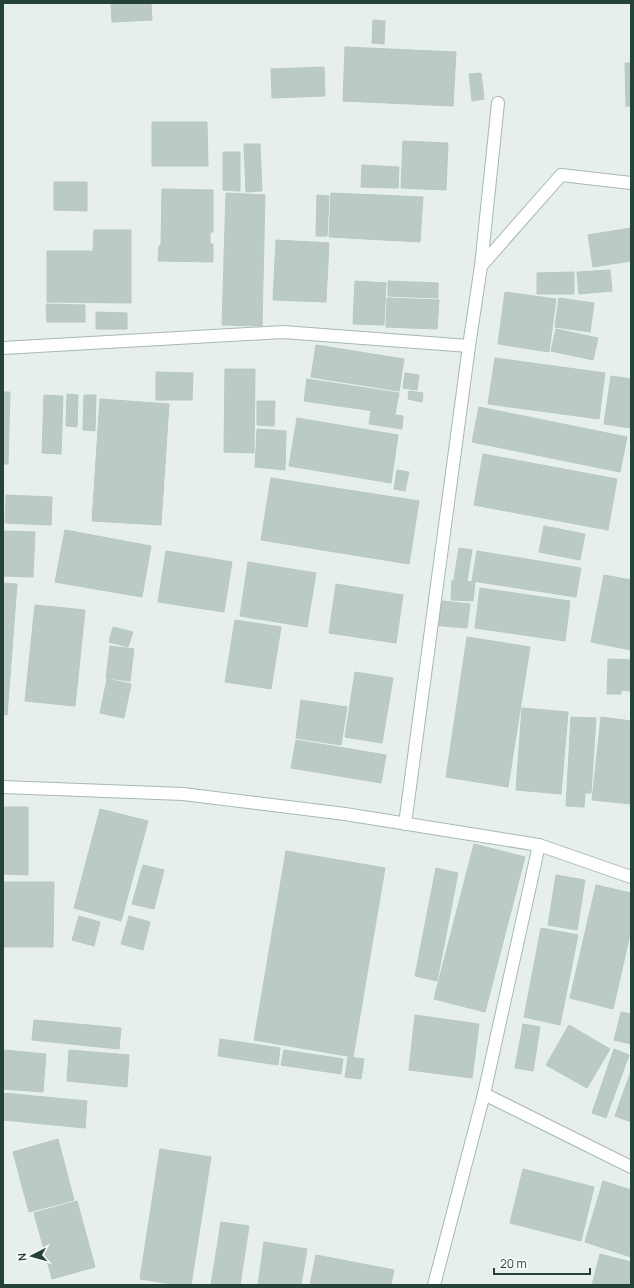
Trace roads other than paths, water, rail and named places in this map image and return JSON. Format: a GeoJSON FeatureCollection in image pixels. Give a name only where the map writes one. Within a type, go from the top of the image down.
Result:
{"type":"FeatureCollection","features":[{"type":"Feature","properties":{"kind":"street"},"geometry":{"type":"LineString","coordinates":[[405,824],[481,266],[498,103]]}},
{"type":"Feature","properties":{"kind":"street"},"geometry":{"type":"LineString","coordinates":[[481,266],[561,175],[631,183]]}},
{"type":"Feature","properties":{"kind":"street"},"geometry":{"type":"LineString","coordinates":[[3,348],[283,332],[469,346]]}},
{"type":"Feature","properties":{"kind":"street"},"geometry":{"type":"LineString","coordinates":[[3,787],[183,794],[345,814],[539,845],[631,876]]}},
{"type":"Feature","properties":{"kind":"street"},"geometry":{"type":"LineString","coordinates":[[434,1285],[484,1094],[539,845]]}},
{"type":"Feature","properties":{"kind":"street"},"geometry":{"type":"LineString","coordinates":[[484,1094],[631,1167]]}}]}
